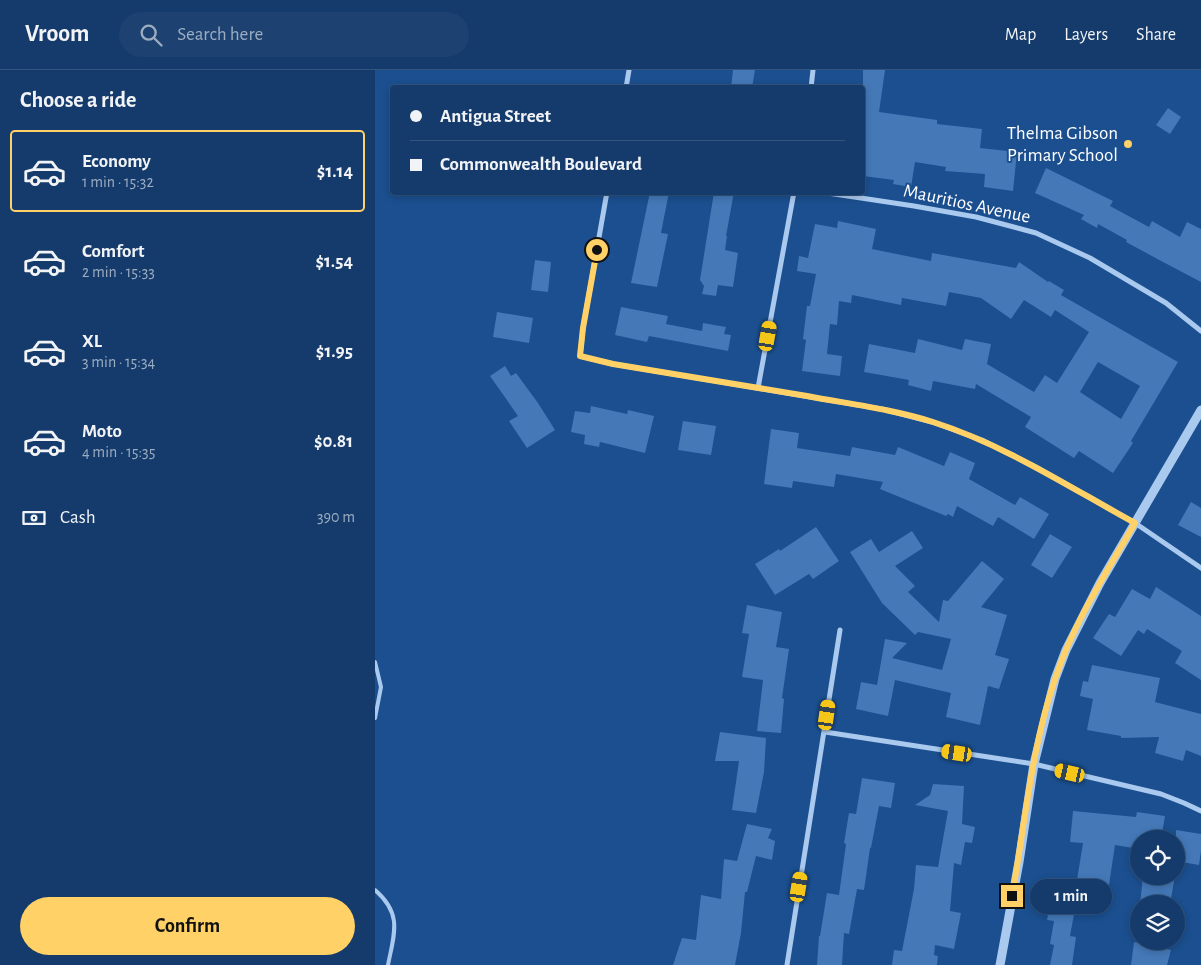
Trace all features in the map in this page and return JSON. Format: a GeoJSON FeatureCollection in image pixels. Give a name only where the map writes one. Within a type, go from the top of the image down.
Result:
{"type":"FeatureCollection","features":[{"type":"Feature","properties":{"kind":"street"},"geometry":{"type":"LineString","coordinates":[[626,85],[629,70]]}},
{"type":"Feature","properties":{"kind":"street"},"geometry":{"type":"LineString","coordinates":[[811,85],[813,70]]}},
{"type":"Feature","properties":{"kind":"street"},"geometry":{"type":"LineString","coordinates":[[606,195],[583,328],[580,356],[613,364],[883,409],[932,422],[991,445],[1036,467],[1135,523],[1201,568]]}},
{"type":"Feature","properties":{"kind":"street"},"geometry":{"type":"LineString","coordinates":[[759,388],[793,195]]}},
{"type":"Feature","properties":{"kind":"street","name":"Mauritios Avenue"},"geometry":{"type":"LineString","coordinates":[[841,195],[976,217],[1036,233],[1090,258],[1166,303],[1201,330]]}},
{"type":"Feature","properties":{"kind":"street"},"geometry":{"type":"LineString","coordinates":[[1000,965],[1019,862],[1034,764],[1055,679],[1066,650],[1100,583],[1201,410]]}},
{"type":"Feature","properties":{"kind":"street"},"geometry":{"type":"LineString","coordinates":[[787,965],[840,630]]}},
{"type":"Feature","properties":{"kind":"street"},"geometry":{"type":"LineString","coordinates":[[825,732],[1034,764],[1161,794],[1184,802],[1201,811]]}},
{"type":"Feature","properties":{"kind":"lane"},"geometry":{"type":"LineString","coordinates":[[375,662],[381,687],[375,718]]}},
{"type":"Feature","properties":{"kind":"lane"},"geometry":{"type":"LineString","coordinates":[[375,890],[385,899],[395,918],[389,965]]}},
{"type":"Feature","properties":{"kind":"building"},"geometry":{"type":"Polygon","coordinates":[[[733,70],[755,70],[752,85],[731,85],[733,70]]]}},
{"type":"Feature","properties":{"kind":"building"},"geometry":{"type":"Polygon","coordinates":[[[863,70],[885,70],[879,112],[937,120],[937,124],[982,129],[980,148],[1017,152],[1013,191],[984,187],[985,174],[945,171],[946,167],[915,162],[911,187],[893,184],[894,180],[865,176],[865,85],[863,85],[863,70]]]}},
{"type":"Feature","properties":{"kind":"building"},"geometry":{"type":"Polygon","coordinates":[[[1168,108],[1181,117],[1170,134],[1156,125],[1168,108]]]}},
{"type":"Feature","properties":{"kind":"building"},"geometry":{"type":"Polygon","coordinates":[[[1046,168],[1113,201],[1110,206],[1149,227],[1152,221],[1180,237],[1187,222],[1201,229],[1201,282],[1126,242],[1127,240],[1098,224],[1097,228],[1081,219],[1084,215],[1035,193],[1046,168]]]}},
{"type":"Feature","properties":{"kind":"building"},"geometry":{"type":"Polygon","coordinates":[[[649,195],[668,195],[661,233],[668,234],[657,287],[631,283],[649,195]]]}},
{"type":"Feature","properties":{"kind":"building"},"geometry":{"type":"Polygon","coordinates":[[[714,195],[733,195],[725,250],[738,253],[733,287],[718,285],[716,296],[702,294],[704,286],[700,280],[714,195]]]}},
{"type":"Feature","properties":{"kind":"building"},"geometry":{"type":"Polygon","coordinates":[[[838,221],[876,229],[872,249],[931,261],[932,253],[1016,268],[1019,262],[1048,282],[1064,290],[1061,295],[1178,362],[1131,441],[1133,443],[1113,473],[1079,451],[1074,458],[1025,427],[1031,417],[976,384],[975,389],[933,381],[931,391],[908,385],[909,380],[864,372],[869,344],[915,353],[918,339],[962,350],[965,339],[991,344],[987,364],[1034,392],[1045,375],[1057,383],[1089,332],[1055,310],[1051,317],[1024,300],[1011,319],[981,298],[949,292],[946,306],[902,298],[901,305],[852,295],[851,303],[839,301],[837,325],[830,324],[827,354],[842,356],[840,376],[802,371],[806,340],[803,339],[807,306],[810,306],[816,274],[797,271],[799,256],[808,258],[815,224],[837,228],[838,221]],[[1098,362],[1080,392],[1121,419],[1140,386],[1098,362]]]}},
{"type":"Feature","properties":{"kind":"building"},"geometry":{"type":"Polygon","coordinates":[[[535,260],[551,262],[548,292],[531,290],[535,260]]]}},
{"type":"Feature","properties":{"kind":"building"},"geometry":{"type":"Polygon","coordinates":[[[621,307],[668,316],[666,324],[702,331],[703,323],[726,327],[724,334],[731,335],[728,351],[649,336],[647,342],[615,335],[621,307]]]}},
{"type":"Feature","properties":{"kind":"building"},"geometry":{"type":"Polygon","coordinates":[[[497,312],[533,318],[529,343],[493,337],[497,312]]]}},
{"type":"Feature","properties":{"kind":"building"},"geometry":{"type":"Polygon","coordinates":[[[505,366],[511,376],[516,373],[555,430],[527,448],[509,421],[518,416],[490,376],[505,366]]]}},
{"type":"Feature","properties":{"kind":"building"},"geometry":{"type":"Polygon","coordinates":[[[591,406],[627,414],[628,410],[654,416],[645,453],[600,442],[599,447],[584,444],[585,435],[571,432],[575,411],[590,413],[591,406]]]}},
{"type":"Feature","properties":{"kind":"building"},"geometry":{"type":"Polygon","coordinates":[[[683,421],[716,426],[711,455],[678,450],[683,421]]]}},
{"type":"Feature","properties":{"kind":"building"},"geometry":{"type":"Polygon","coordinates":[[[771,429],[799,433],[797,448],[850,456],[852,447],[895,455],[898,447],[944,466],[950,452],[975,463],[969,479],[1015,505],[1020,497],[1049,514],[1034,539],[998,517],[993,526],[957,506],[953,517],[948,514],[946,516],[880,489],[883,482],[836,474],[834,487],[793,481],[792,488],[764,484],[771,429]]]}},
{"type":"Feature","properties":{"kind":"building"},"geometry":{"type":"Polygon","coordinates":[[[1191,502],[1201,508],[1201,537],[1178,525],[1191,502]]]}},
{"type":"Feature","properties":{"kind":"building"},"geometry":{"type":"Polygon","coordinates":[[[816,527],[839,561],[813,579],[809,574],[775,595],[755,564],[779,549],[780,551],[816,527]]]}},
{"type":"Feature","properties":{"kind":"building"},"geometry":{"type":"Polygon","coordinates":[[[912,531],[923,548],[895,566],[915,586],[908,592],[939,622],[943,600],[948,601],[982,561],[1004,579],[981,607],[1007,615],[995,655],[1009,659],[999,689],[988,686],[980,725],[946,717],[951,693],[895,680],[888,716],[856,709],[861,682],[877,685],[885,639],[907,643],[892,658],[942,670],[951,639],[918,632],[915,635],[882,603],[850,552],[871,539],[879,552],[912,531]]]}},
{"type":"Feature","properties":{"kind":"building"},"geometry":{"type":"Polygon","coordinates":[[[1050,534],[1072,547],[1052,578],[1031,565],[1050,534]]]}},
{"type":"Feature","properties":{"kind":"building"},"geometry":{"type":"Polygon","coordinates":[[[1156,587],[1201,616],[1201,680],[1175,663],[1182,651],[1147,629],[1144,634],[1138,630],[1121,656],[1093,638],[1109,614],[1115,617],[1132,589],[1150,599],[1156,587]]]}},
{"type":"Feature","properties":{"kind":"building"},"geometry":{"type":"Polygon","coordinates":[[[747,605],[782,612],[776,647],[789,649],[782,698],[784,699],[781,733],[757,731],[763,680],[742,677],[749,634],[742,633],[747,605]]]}},
{"type":"Feature","properties":{"kind":"building"},"geometry":{"type":"Polygon","coordinates":[[[1092,665],[1160,678],[1155,702],[1201,714],[1201,756],[1186,750],[1183,761],[1155,753],[1159,737],[1121,738],[1121,736],[1087,730],[1093,699],[1080,696],[1083,681],[1088,682],[1092,665]]]}},
{"type":"Feature","properties":{"kind":"building"},"geometry":{"type":"Polygon","coordinates":[[[720,732],[766,738],[764,772],[756,813],[732,810],[739,761],[715,761],[720,732]]]}},
{"type":"Feature","properties":{"kind":"building"},"geometry":{"type":"Polygon","coordinates":[[[862,778],[895,783],[891,808],[879,806],[864,890],[857,889],[849,934],[844,933],[842,965],[817,965],[819,936],[827,893],[839,895],[849,813],[856,814],[862,778]]]}},
{"type":"Feature","properties":{"kind":"building"},"geometry":{"type":"Polygon","coordinates":[[[933,784],[964,786],[962,824],[975,827],[972,843],[965,842],[961,865],[954,863],[950,911],[961,913],[954,949],[935,945],[934,955],[938,956],[937,965],[892,965],[894,950],[902,951],[914,889],[916,865],[938,867],[948,811],[915,805],[930,795],[933,784]]]}},
{"type":"Feature","properties":{"kind":"building"},"geometry":{"type":"Polygon","coordinates":[[[1073,811],[1136,817],[1137,812],[1165,816],[1163,830],[1130,830],[1130,848],[1115,845],[1109,885],[1077,880],[1083,843],[1070,842],[1073,811]]]}},
{"type":"Feature","properties":{"kind":"building"},"geometry":{"type":"Polygon","coordinates":[[[747,824],[772,829],[768,838],[775,841],[772,860],[756,856],[747,892],[745,892],[741,933],[735,965],[673,965],[682,938],[696,940],[701,895],[721,899],[724,859],[737,861],[747,824]]]}},
{"type":"Feature","properties":{"kind":"building"},"geometry":{"type":"Polygon","coordinates":[[[1185,831],[1201,834],[1199,865],[1185,863],[1185,831]]]}},
{"type":"Feature","properties":{"kind":"building"},"geometry":{"type":"Polygon","coordinates":[[[1142,885],[1173,885],[1172,895],[1141,895],[1142,885]]]}},
{"type":"Feature","properties":{"kind":"building"},"geometry":{"type":"Polygon","coordinates":[[[1053,888],[1078,892],[1070,936],[1076,937],[1072,965],[1050,965],[1054,945],[1050,944],[1054,921],[1047,920],[1053,888]]]}},
{"type":"Feature","properties":{"kind":"building"},"geometry":{"type":"Polygon","coordinates":[[[1133,950],[1171,950],[1167,965],[1131,965],[1133,950]]]}},
{"type":"Feature","properties":{"kind":"place","name":"Thelma Gibson Primary School"},"geometry":{"type":"Point","coordinates":[1128,144]}},
{"type":"Feature","properties":{"kind":"route"},"geometry":{"type":"LineString","coordinates":[[597,250],[580,356],[613,364],[883,409],[932,422],[983,440],[1036,467],[1135,523],[1100,583],[1066,650],[1055,679],[1034,764],[1012,896]]}}]}
